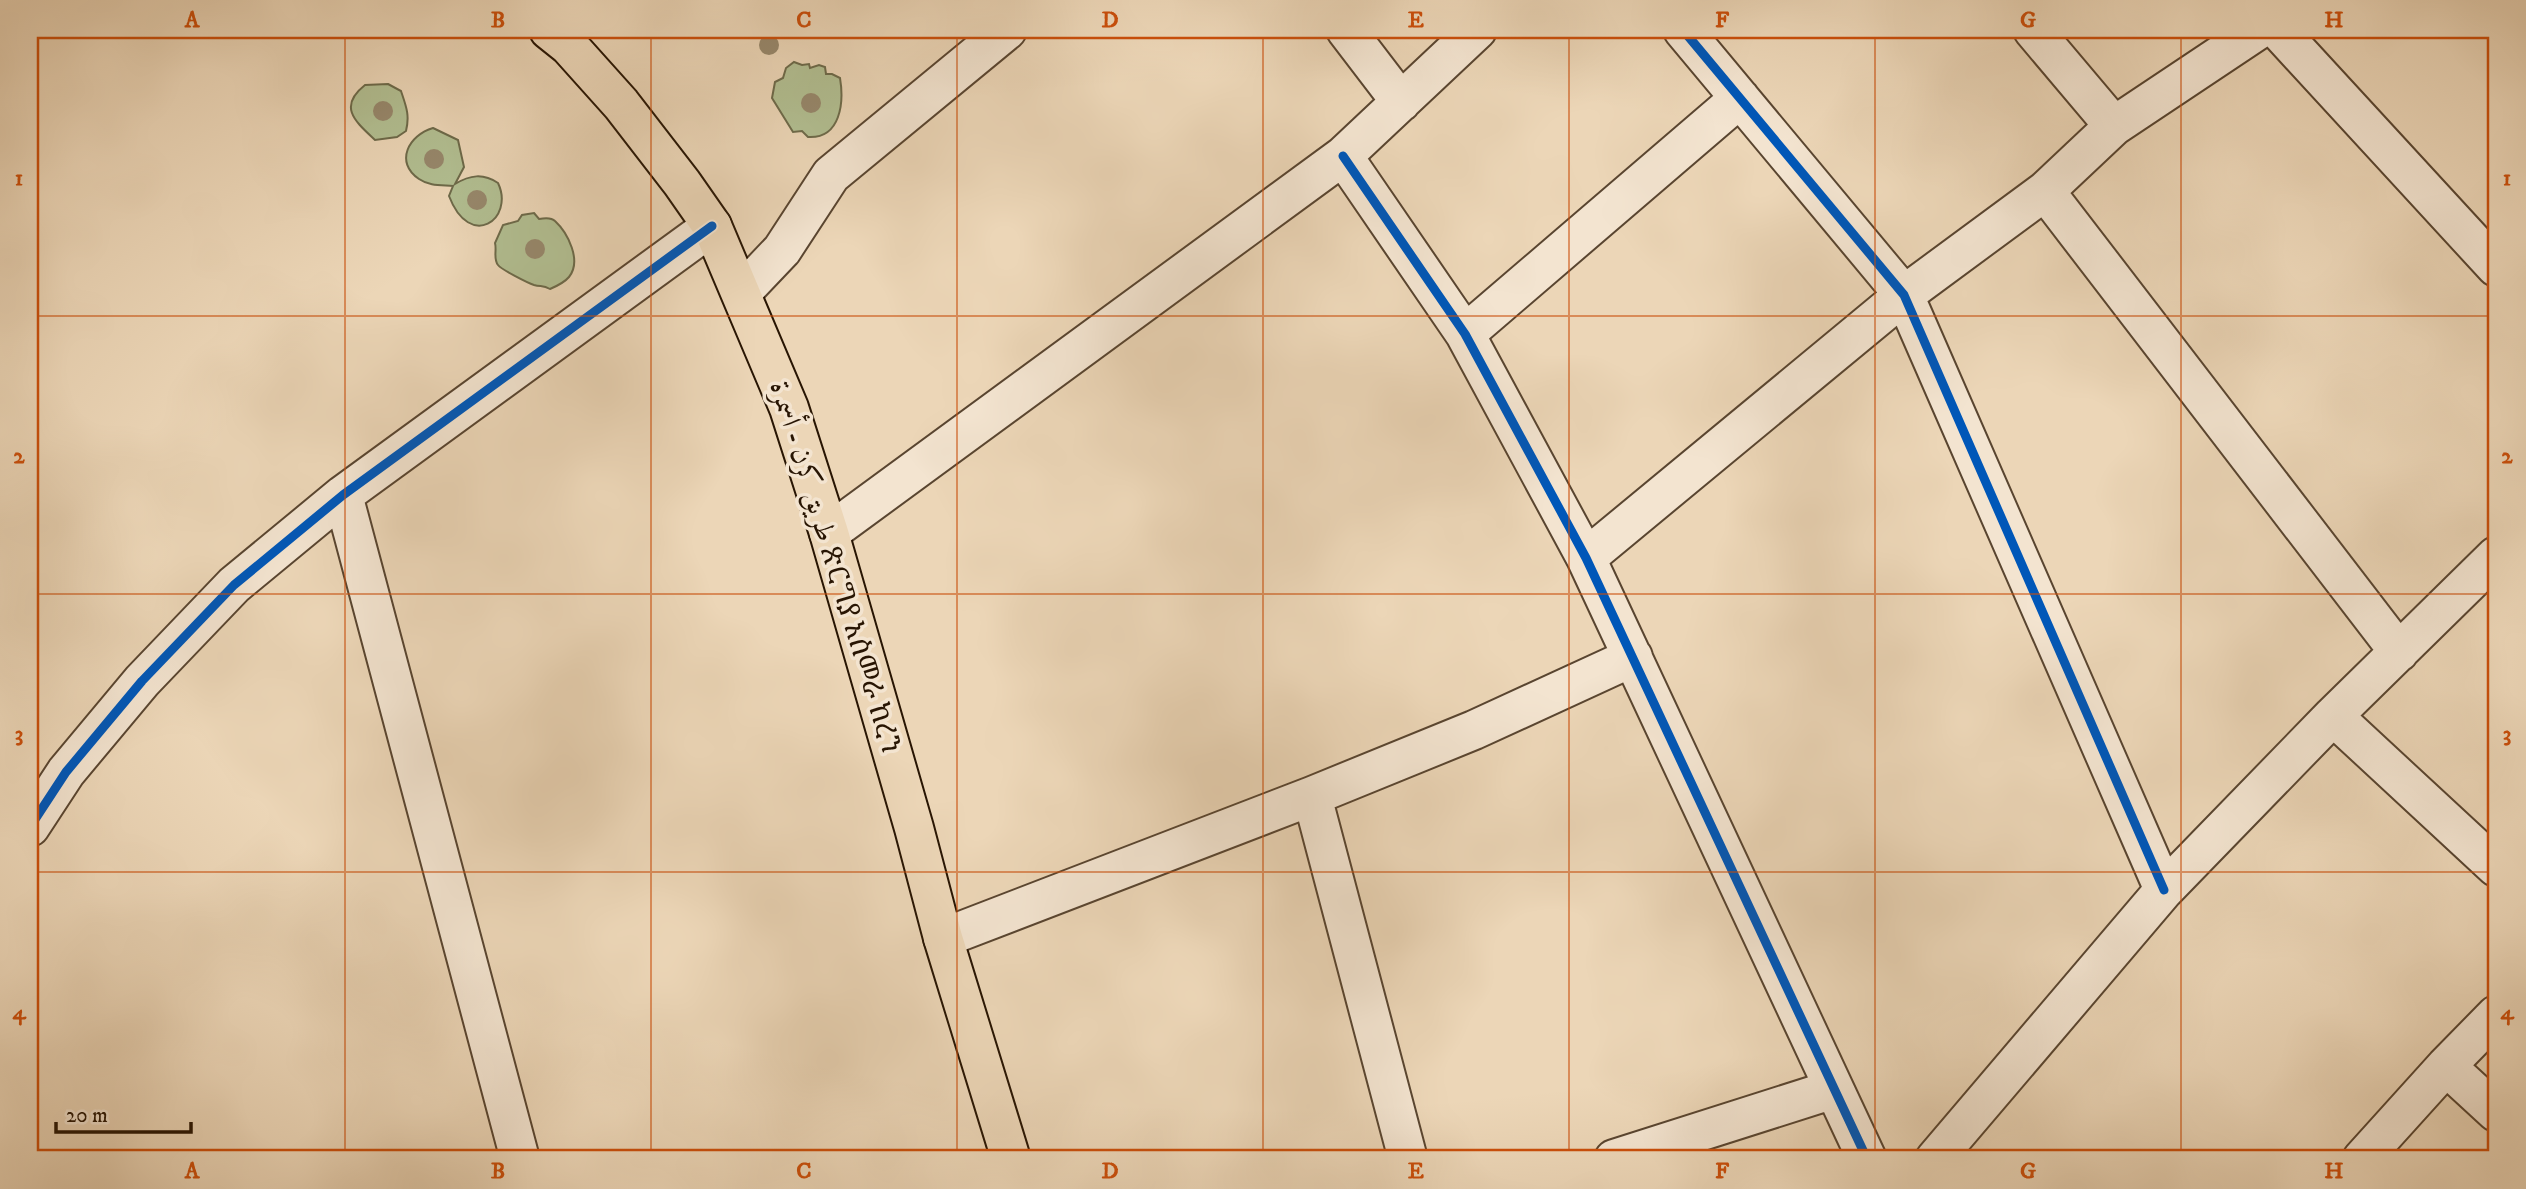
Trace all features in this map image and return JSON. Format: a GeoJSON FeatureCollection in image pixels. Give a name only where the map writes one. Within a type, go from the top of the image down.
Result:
{"type":"FeatureCollection","features":[{"type":"Feature","properties":{"kind":"highway","name":"طريق كرن - أسمرة ጽርግያ አስመራ ከረን"},"geometry":{"type":"LineString","coordinates":[[549,30],[569,46],[621,104],[682,183],[712,226],[742,292],[789,408],[829,533],[943,938],[1011,1159]]}},
{"type":"Feature","properties":{"kind":"street"},"geometry":{"type":"LineString","coordinates":[[742,292],[782,250],[831,174],[1007,30]]}},
{"type":"Feature","properties":{"kind":"street"},"geometry":{"type":"LineString","coordinates":[[1346,30],[1401,102]]}},
{"type":"Feature","properties":{"kind":"street"},"geometry":{"type":"LineString","coordinates":[[829,533],[1343,156],[1477,30]]}},
{"type":"Feature","properties":{"kind":"street"},"geometry":{"type":"LineString","coordinates":[[1683,30],[1905,295],[2164,890]]}},
{"type":"Feature","properties":{"kind":"street"},"geometry":{"type":"LineString","coordinates":[[2033,30],[2114,126]]}},
{"type":"Feature","properties":{"kind":"street"},"geometry":{"type":"LineString","coordinates":[[1586,558],[1905,295],[2045,191],[2114,126],[2259,30]]}},
{"type":"Feature","properties":{"kind":"street"},"geometry":{"type":"LineString","coordinates":[[2278,30],[2496,267]]}},
{"type":"Feature","properties":{"kind":"street"},"geometry":{"type":"LineString","coordinates":[[1465,334],[1740,98]]}},
{"type":"Feature","properties":{"kind":"street"},"geometry":{"type":"LineString","coordinates":[[1343,156],[1465,334],[1586,558],[1867,1159]]}},
{"type":"Feature","properties":{"kind":"street"},"geometry":{"type":"LineString","coordinates":[[2045,191],[2399,652]]}},
{"type":"Feature","properties":{"kind":"street"},"geometry":{"type":"LineString","coordinates":[[30,827],[66,772],[151,671],[233,585],[343,495],[712,226]]}},
{"type":"Feature","properties":{"kind":"street"},"geometry":{"type":"LineString","coordinates":[[343,495],[520,1159]]}},
{"type":"Feature","properties":{"kind":"street"},"geometry":{"type":"LineString","coordinates":[[1935,1159],[2164,890],[2333,716],[2496,556]]}},
{"type":"Feature","properties":{"kind":"street"},"geometry":{"type":"LineString","coordinates":[[943,938],[1312,796],[1475,730],[1633,657]]}},
{"type":"Feature","properties":{"kind":"street"},"geometry":{"type":"LineString","coordinates":[[2333,716],[2496,867]]}},
{"type":"Feature","properties":{"kind":"street"},"geometry":{"type":"LineString","coordinates":[[1312,796],[1408,1159]]}},
{"type":"Feature","properties":{"kind":"street"},"geometry":{"type":"LineString","coordinates":[[2362,1159],[2496,1015]]}},
{"type":"Feature","properties":{"kind":"street"},"geometry":{"type":"LineString","coordinates":[[2446,1066],[2496,1112]]}},
{"type":"Feature","properties":{"kind":"street"},"geometry":{"type":"LineString","coordinates":[[1614,1159],[1834,1088]]}},
{"type":"Feature","properties":{"kind":"green space"},"geometry":{"type":"Polygon","coordinates":[[[794,62],[809,64],[810,68],[819,65],[825,67],[826,74],[840,78],[838,117],[834,126],[819,136],[808,137],[802,131],[793,132],[772,98],[775,82],[783,78],[786,68],[794,62]]]}},
{"type":"Feature","properties":{"kind":"green space"},"geometry":{"type":"Polygon","coordinates":[[[388,84],[401,91],[406,106],[406,131],[397,137],[375,140],[352,114],[352,100],[365,85],[388,84]]]}},
{"type":"Feature","properties":{"kind":"green space"},"geometry":{"type":"Polygon","coordinates":[[[433,128],[458,140],[464,167],[455,184],[476,176],[498,183],[502,196],[500,208],[496,217],[488,224],[478,226],[458,213],[449,196],[453,186],[427,183],[411,172],[406,157],[411,143],[433,128]]]}},
{"type":"Feature","properties":{"kind":"green space"},"geometry":{"type":"Polygon","coordinates":[[[534,213],[539,219],[552,219],[560,226],[574,255],[573,270],[569,277],[550,289],[515,276],[500,267],[496,260],[495,243],[503,225],[518,221],[522,215],[534,213]]]}},
{"type":"Feature","properties":{"kind":"cycle path"},"geometry":{"type":"LineString","coordinates":[[1683,30],[1904,295],[2164,890]]}},
{"type":"Feature","properties":{"kind":"cycle path"},"geometry":{"type":"LineString","coordinates":[[1343,156],[1465,334],[1586,558],[1867,1159]]}},
{"type":"Feature","properties":{"kind":"cycle path"},"geometry":{"type":"LineString","coordinates":[[30,827],[66,772],[142,681],[234,585],[343,495],[712,226]]}}]}
